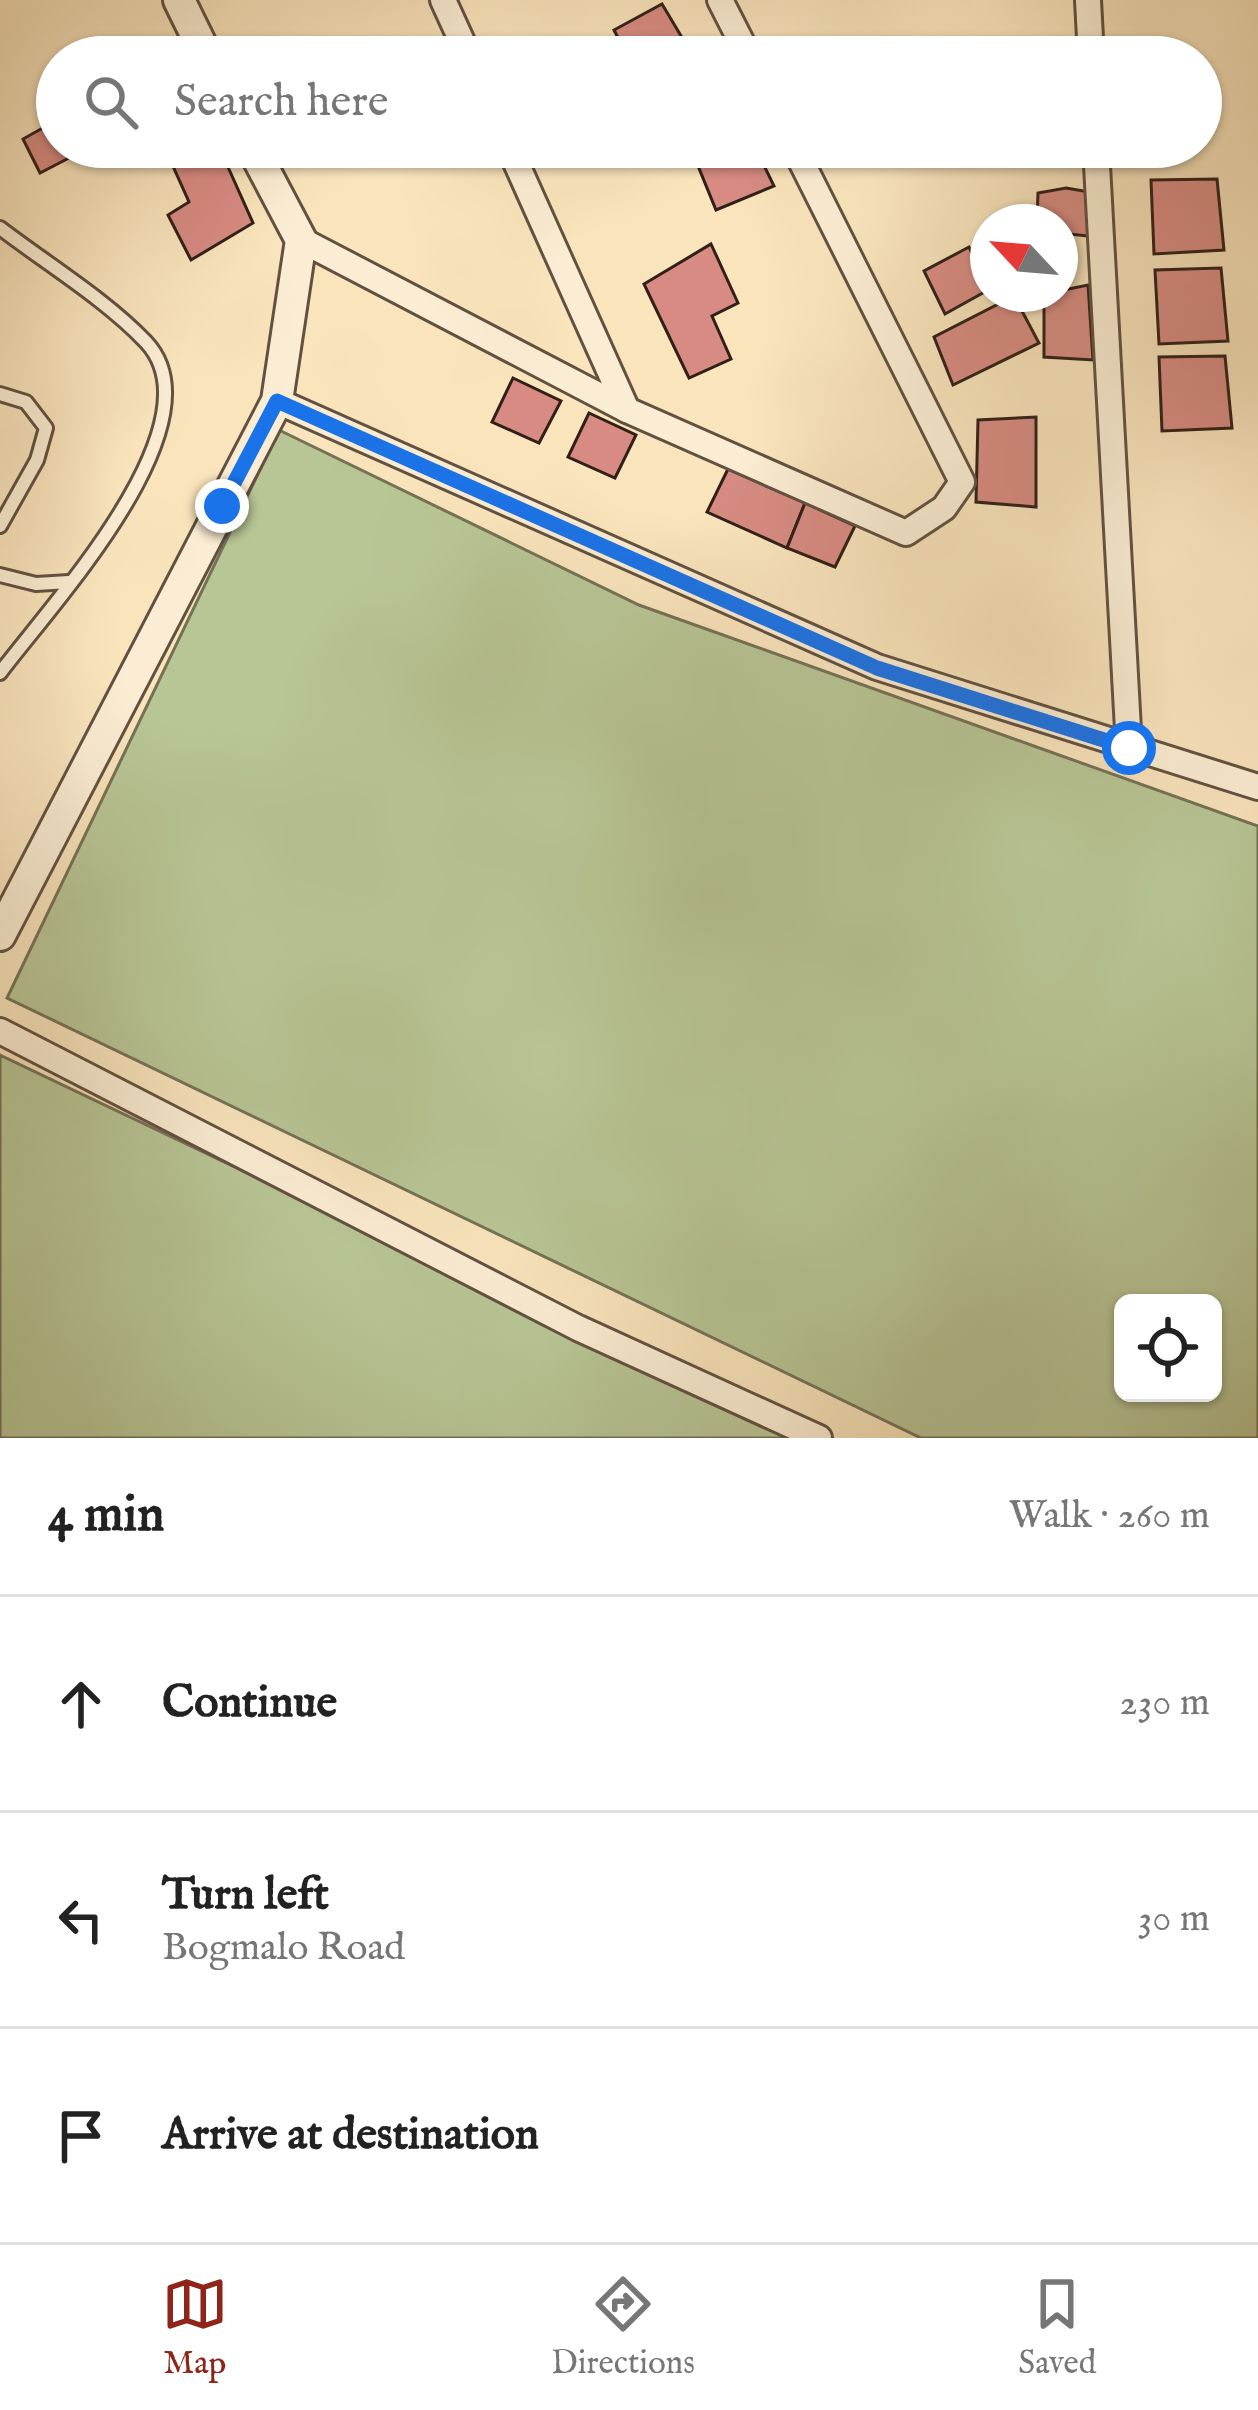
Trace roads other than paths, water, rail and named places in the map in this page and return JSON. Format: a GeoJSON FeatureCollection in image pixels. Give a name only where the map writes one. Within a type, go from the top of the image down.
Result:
{"type":"FeatureCollection","features":[{"type":"Feature","properties":{"kind":"street"},"geometry":{"type":"LineString","coordinates":[[179,0],[197,36]]}},
{"type":"Feature","properties":{"kind":"street"},"geometry":{"type":"LineString","coordinates":[[443,0],[459,36]]}},
{"type":"Feature","properties":{"kind":"street"},"geometry":{"type":"LineString","coordinates":[[720,0],[738,36]]}},
{"type":"Feature","properties":{"kind":"street"},"geometry":{"type":"LineString","coordinates":[[1088,0],[1090,36]]}},
{"type":"Feature","properties":{"kind":"street"},"geometry":{"type":"LineString","coordinates":[[263,168],[301,240],[627,410],[906,533],[944,508],[962,482],[805,168]]}},
{"type":"Feature","properties":{"kind":"street"},"geometry":{"type":"LineString","coordinates":[[518,168],[627,410]]}},
{"type":"Feature","properties":{"kind":"street"},"geometry":{"type":"LineString","coordinates":[[1097,168],[1129,748]]}},
{"type":"Feature","properties":{"kind":"street"},"geometry":{"type":"LineString","coordinates":[[0,935],[277,401],[301,240]]}},
{"type":"Feature","properties":{"kind":"street"},"geometry":{"type":"LineString","coordinates":[[277,401],[877,668],[1258,787]]}},
{"type":"Feature","properties":{"kind":"street"},"geometry":{"type":"LineString","coordinates":[[0,1031],[578,1328],[819,1438]]}},
{"type":"Feature","properties":{"kind":"lane"},"geometry":{"type":"LineString","coordinates":[[0,228],[148,344],[167,381],[167,415],[146,472],[0,673]]}},
{"type":"Feature","properties":{"kind":"lane"},"geometry":{"type":"LineString","coordinates":[[0,394],[26,403],[46,428],[37,460],[0,526]]}},
{"type":"Feature","properties":{"kind":"lane"},"geometry":{"type":"LineString","coordinates":[[0,575],[36,584],[69,582]]}}]}
